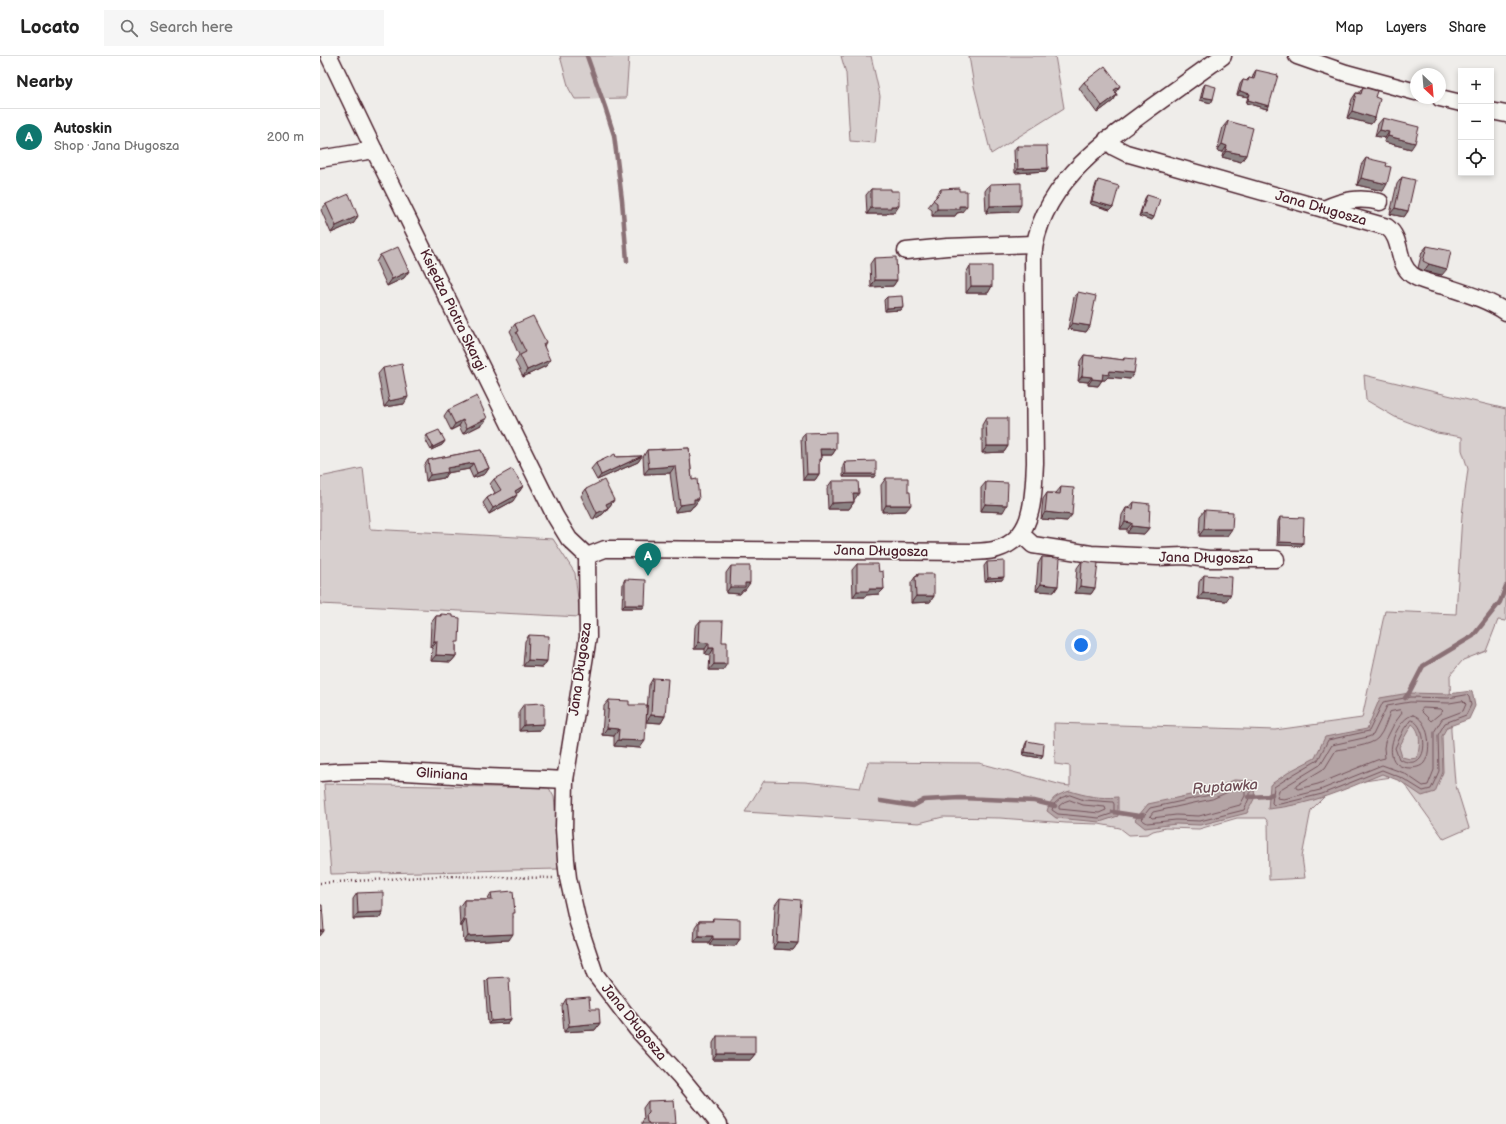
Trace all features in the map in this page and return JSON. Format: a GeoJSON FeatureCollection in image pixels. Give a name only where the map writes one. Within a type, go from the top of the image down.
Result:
{"type":"FeatureCollection","features":[{"type":"Feature","properties":{"kind":"street","name":"Księdza Piotra Skargi"},"geometry":{"type":"LineString","coordinates":[[329,56],[555,516],[569,539],[588,556]]}},
{"type":"Feature","properties":{"kind":"street","name":"Jana Długosza"},"geometry":{"type":"LineString","coordinates":[[719,1124],[679,1075],[636,1028],[595,974],[578,923],[568,878],[564,829],[565,780],[588,636],[588,556],[605,549],[973,552],[995,550],[1014,541],[1021,534],[1027,524],[1034,475],[1034,244],[1045,215],[1061,187],[1087,157],[1107,139],[1222,56]]}},
{"type":"Feature","properties":{"kind":"street"},"geometry":{"type":"LineString","coordinates":[[1297,56],[1346,73],[1410,90]]}},
{"type":"Feature","properties":{"kind":"street"},"geometry":{"type":"LineString","coordinates":[[1446,99],[1458,102]]}},
{"type":"Feature","properties":{"kind":"street"},"geometry":{"type":"LineString","coordinates":[[1494,109],[1506,107]]}},
{"type":"Feature","properties":{"kind":"street"},"geometry":{"type":"LineString","coordinates":[[1494,111],[1506,114]]}},
{"type":"Feature","properties":{"kind":"street","name":"Jana Długosza"},"geometry":{"type":"LineString","coordinates":[[1107,139],[1114,147],[1126,152],[1387,228],[1397,240],[1404,266],[1411,274],[1420,279],[1475,296],[1506,312]]}},
{"type":"Feature","properties":{"kind":"street"},"geometry":{"type":"LineString","coordinates":[[320,159],[374,150]]}},
{"type":"Feature","properties":{"kind":"street"},"geometry":{"type":"LineString","coordinates":[[1324,209],[1336,203],[1357,199],[1368,199],[1380,202]]}},
{"type":"Feature","properties":{"kind":"street"},"geometry":{"type":"LineString","coordinates":[[906,251],[947,247],[1034,244]]}},
{"type":"Feature","properties":{"kind":"street","name":"Jana Długosza"},"geometry":{"type":"LineString","coordinates":[[1021,534],[1033,546],[1091,554],[1158,557],[1184,556],[1208,559],[1276,559]]}},
{"type":"Feature","properties":{"kind":"street","name":"Gliniana"},"geometry":{"type":"LineString","coordinates":[[320,773],[349,770],[404,771],[467,776],[565,780]]}},
{"type":"Feature","properties":{"kind":"path"},"geometry":{"type":"LineString","coordinates":[[320,883],[440,876],[568,878]]}},
{"type":"Feature","properties":{"kind":"shaded area"},"geometry":{"type":"Polygon","coordinates":[[[560,56],[629,56],[626,98],[575,99],[569,89],[560,56]]]}},
{"type":"Feature","properties":{"kind":"shaded area"},"geometry":{"type":"Polygon","coordinates":[[[841,56],[871,56],[880,96],[875,143],[850,141],[846,73],[841,56]]]}},
{"type":"Feature","properties":{"kind":"shaded area"},"geometry":{"type":"Polygon","coordinates":[[[969,56],[1055,56],[1064,108],[991,154],[974,86],[969,56]]]}},
{"type":"Feature","properties":{"kind":"shaded area"},"geometry":{"type":"Polygon","coordinates":[[[1364,375],[1506,409],[1506,621],[1498,620],[1486,651],[1463,660],[1450,675],[1451,731],[1455,783],[1469,828],[1444,839],[1399,776],[1350,783],[1326,795],[1311,810],[1302,857],[1305,878],[1269,880],[1268,822],[1265,818],[1237,818],[1199,829],[1165,828],[1148,834],[1129,835],[1120,828],[1099,824],[1000,818],[943,817],[919,823],[745,812],[764,781],[805,782],[860,788],[868,762],[979,763],[1070,786],[1070,766],[1055,764],[1054,723],[1275,730],[1362,718],[1385,611],[1456,614],[1462,515],[1468,469],[1462,450],[1462,437],[1437,433],[1395,417],[1366,400],[1364,375]]]}},
{"type":"Feature","properties":{"kind":"shaded area"},"geometry":{"type":"Polygon","coordinates":[[[363,468],[370,529],[553,539],[575,573],[580,617],[320,604],[320,477],[363,468]]]}},
{"type":"Feature","properties":{"kind":"shaded area"},"geometry":{"type":"Polygon","coordinates":[[[324,784],[549,788],[554,797],[558,869],[331,874],[324,784]]]}},
{"type":"Feature","properties":{"kind":"water"},"geometry":{"type":"Polygon","coordinates":[[[1472,691],[1475,706],[1469,719],[1447,727],[1442,736],[1443,772],[1435,792],[1422,796],[1400,781],[1382,774],[1313,800],[1268,809],[1270,785],[1292,770],[1315,758],[1325,737],[1367,729],[1380,698],[1409,693],[1448,694],[1472,691]],[[1412,724],[1399,747],[1402,757],[1410,759],[1417,758],[1419,749],[1419,735],[1412,724]]]}},
{"type":"Feature","properties":{"kind":"water"},"geometry":{"type":"Polygon","coordinates":[[[1234,780],[1253,781],[1255,797],[1247,813],[1200,825],[1176,824],[1145,828],[1135,820],[1148,804],[1209,791],[1234,780]]]}},
{"type":"Feature","properties":{"kind":"water"},"geometry":{"type":"Polygon","coordinates":[[[1070,791],[1094,797],[1118,797],[1118,816],[1100,822],[1056,818],[1047,811],[1050,803],[1055,797],[1070,791]]]}},
{"type":"Feature","properties":{"kind":"building"},"geometry":{"type":"Polygon","coordinates":[[[1105,66],[1120,86],[1114,90],[1117,95],[1102,106],[1084,82],[1105,66]]]}},
{"type":"Feature","properties":{"kind":"building"},"geometry":{"type":"Polygon","coordinates":[[[1256,70],[1278,75],[1269,106],[1248,100],[1250,94],[1240,91],[1243,80],[1248,81],[1249,78],[1254,79],[1256,70]]]}},
{"type":"Feature","properties":{"kind":"building"},"geometry":{"type":"Polygon","coordinates":[[[1205,84],[1216,87],[1213,99],[1202,97],[1205,84]]]}},
{"type":"Feature","properties":{"kind":"building"},"geometry":{"type":"Polygon","coordinates":[[[1363,87],[1377,91],[1375,97],[1380,99],[1375,118],[1352,111],[1356,93],[1361,94],[1363,87]]]}},
{"type":"Feature","properties":{"kind":"building"},"geometry":{"type":"Polygon","coordinates":[[[1383,118],[1419,127],[1415,143],[1388,136],[1389,132],[1380,130],[1383,118]]]}},
{"type":"Feature","properties":{"kind":"building"},"geometry":{"type":"Polygon","coordinates":[[[1228,121],[1253,128],[1246,155],[1226,151],[1227,146],[1222,144],[1228,121]]]}},
{"type":"Feature","properties":{"kind":"building"},"geometry":{"type":"Polygon","coordinates":[[[1017,146],[1047,146],[1048,168],[1018,169],[1017,146]]]}},
{"type":"Feature","properties":{"kind":"building"},"geometry":{"type":"Polygon","coordinates":[[[1366,158],[1387,163],[1386,166],[1391,167],[1387,184],[1361,178],[1366,158]]]}},
{"type":"Feature","properties":{"kind":"building"},"geometry":{"type":"Polygon","coordinates":[[[1402,177],[1415,180],[1408,211],[1395,208],[1402,177]]]}},
{"type":"Feature","properties":{"kind":"building"},"geometry":{"type":"Polygon","coordinates":[[[1098,180],[1119,186],[1113,207],[1092,201],[1098,180]]]}},
{"type":"Feature","properties":{"kind":"building"},"geometry":{"type":"Polygon","coordinates":[[[1021,183],[1021,205],[990,206],[990,184],[1021,183]]]}},
{"type":"Feature","properties":{"kind":"building"},"geometry":{"type":"Polygon","coordinates":[[[959,188],[959,191],[967,191],[967,206],[959,206],[959,209],[937,209],[937,203],[933,200],[941,192],[941,189],[959,188]]]}},
{"type":"Feature","properties":{"kind":"building"},"geometry":{"type":"Polygon","coordinates":[[[871,189],[891,189],[891,191],[899,191],[899,206],[891,206],[891,208],[871,208],[871,189]]]}},
{"type":"Feature","properties":{"kind":"building"},"geometry":{"type":"Polygon","coordinates":[[[349,194],[358,216],[336,226],[326,204],[349,194]]]}},
{"type":"Feature","properties":{"kind":"building"},"geometry":{"type":"Polygon","coordinates":[[[1147,195],[1160,199],[1154,217],[1141,213],[1147,195]]]}},
{"type":"Feature","properties":{"kind":"building"},"geometry":{"type":"Polygon","coordinates":[[[1427,246],[1451,251],[1447,269],[1423,261],[1427,246]]]}},
{"type":"Feature","properties":{"kind":"building"},"geometry":{"type":"Polygon","coordinates":[[[398,247],[409,271],[392,279],[380,255],[398,247]]]}},
{"type":"Feature","properties":{"kind":"building"},"geometry":{"type":"Polygon","coordinates":[[[896,257],[897,280],[875,280],[874,258],[896,257]]]}},
{"type":"Feature","properties":{"kind":"building"},"geometry":{"type":"Polygon","coordinates":[[[970,266],[992,266],[992,286],[971,286],[970,266]]]}},
{"type":"Feature","properties":{"kind":"building"},"geometry":{"type":"Polygon","coordinates":[[[1078,292],[1096,296],[1090,326],[1072,323],[1078,292]]]}},
{"type":"Feature","properties":{"kind":"building"},"geometry":{"type":"Polygon","coordinates":[[[902,296],[903,307],[887,308],[887,297],[902,296]]]}},
{"type":"Feature","properties":{"kind":"building"},"geometry":{"type":"Polygon","coordinates":[[[533,316],[546,342],[543,344],[550,360],[527,370],[520,355],[526,352],[516,332],[518,331],[515,324],[533,316]]]}},
{"type":"Feature","properties":{"kind":"building"},"geometry":{"type":"Polygon","coordinates":[[[1084,355],[1124,360],[1124,358],[1136,359],[1134,373],[1110,371],[1109,375],[1103,374],[1102,380],[1082,376],[1084,355]]]}},
{"type":"Feature","properties":{"kind":"building"},"geometry":{"type":"Polygon","coordinates":[[[402,364],[408,397],[389,401],[383,368],[402,364]]]}},
{"type":"Feature","properties":{"kind":"building"},"geometry":{"type":"Polygon","coordinates":[[[477,396],[487,418],[467,428],[463,420],[455,424],[448,410],[477,396]]]}},
{"type":"Feature","properties":{"kind":"building"},"geometry":{"type":"Polygon","coordinates":[[[986,418],[1008,418],[1008,446],[987,446],[986,418]]]}},
{"type":"Feature","properties":{"kind":"building"},"geometry":{"type":"Polygon","coordinates":[[[439,430],[445,441],[433,447],[427,435],[439,430]]]}},
{"type":"Feature","properties":{"kind":"building"},"geometry":{"type":"Polygon","coordinates":[[[836,432],[836,449],[820,449],[821,459],[819,459],[819,474],[807,474],[805,433],[836,432]]]}},
{"type":"Feature","properties":{"kind":"building"},"geometry":{"type":"Polygon","coordinates":[[[689,448],[692,480],[697,479],[699,499],[694,499],[694,503],[680,505],[675,466],[649,468],[647,450],[689,448]]]}},
{"type":"Feature","properties":{"kind":"building"},"geometry":{"type":"Polygon","coordinates":[[[481,450],[489,468],[477,473],[473,463],[447,468],[448,472],[430,475],[428,460],[481,450]]]}},
{"type":"Feature","properties":{"kind":"building"},"geometry":{"type":"Polygon","coordinates":[[[615,454],[616,457],[642,456],[601,475],[596,463],[615,454]]]}},
{"type":"Feature","properties":{"kind":"building"},"geometry":{"type":"Polygon","coordinates":[[[876,461],[876,474],[846,474],[845,462],[876,461]]]}},
{"type":"Feature","properties":{"kind":"building"},"geometry":{"type":"Polygon","coordinates":[[[512,469],[523,486],[515,491],[517,495],[493,508],[487,498],[501,490],[494,479],[512,469]]]}},
{"type":"Feature","properties":{"kind":"building"},"geometry":{"type":"Polygon","coordinates":[[[886,478],[908,478],[908,492],[910,492],[911,505],[886,505],[886,478]]]}},
{"type":"Feature","properties":{"kind":"building"},"geometry":{"type":"Polygon","coordinates":[[[604,480],[614,500],[606,504],[608,508],[597,513],[586,489],[604,480]]]}},
{"type":"Feature","properties":{"kind":"building"},"geometry":{"type":"Polygon","coordinates":[[[832,481],[858,481],[859,493],[853,493],[854,502],[832,503],[832,481]]]}},
{"type":"Feature","properties":{"kind":"building"},"geometry":{"type":"Polygon","coordinates":[[[986,482],[1008,483],[1007,505],[985,504],[986,482]]]}},
{"type":"Feature","properties":{"kind":"building"},"geometry":{"type":"Polygon","coordinates":[[[1061,487],[1074,488],[1072,515],[1045,512],[1047,493],[1060,494],[1061,487]]]}},
{"type":"Feature","properties":{"kind":"building"},"geometry":{"type":"Polygon","coordinates":[[[1134,502],[1150,504],[1149,528],[1132,526],[1132,523],[1125,522],[1126,508],[1133,509],[1134,502]]]}},
{"type":"Feature","properties":{"kind":"building"},"geometry":{"type":"Polygon","coordinates":[[[1205,510],[1233,512],[1232,529],[1204,529],[1205,510]]]}},
{"type":"Feature","properties":{"kind":"building"},"geometry":{"type":"Polygon","coordinates":[[[1280,517],[1304,518],[1303,543],[1279,542],[1280,517]]]}},
{"type":"Feature","properties":{"kind":"building"},"geometry":{"type":"Polygon","coordinates":[[[1042,557],[1060,558],[1058,586],[1041,584],[1042,557]]]}},
{"type":"Feature","properties":{"kind":"building"},"geometry":{"type":"Polygon","coordinates":[[[1004,561],[1004,577],[988,578],[987,562],[1004,561]]]}},
{"type":"Feature","properties":{"kind":"building"},"geometry":{"type":"Polygon","coordinates":[[[1082,561],[1098,563],[1095,588],[1080,586],[1082,561]]]}},
{"type":"Feature","properties":{"kind":"building"},"geometry":{"type":"Polygon","coordinates":[[[857,564],[878,564],[879,572],[883,571],[884,589],[857,591],[857,564]]]}},
{"type":"Feature","properties":{"kind":"building"},"geometry":{"type":"Polygon","coordinates":[[[731,566],[750,566],[750,583],[745,583],[745,587],[730,587],[731,566]]]}},
{"type":"Feature","properties":{"kind":"building"},"geometry":{"type":"Polygon","coordinates":[[[918,574],[934,574],[934,596],[916,596],[915,577],[918,576],[918,574]]]}},
{"type":"Feature","properties":{"kind":"building"},"geometry":{"type":"Polygon","coordinates":[[[1204,575],[1232,577],[1231,594],[1203,593],[1204,575]]]}},
{"type":"Feature","properties":{"kind":"building"},"geometry":{"type":"Polygon","coordinates":[[[625,579],[646,580],[645,605],[625,605],[625,579]]]}},
{"type":"Feature","properties":{"kind":"building"},"geometry":{"type":"Polygon","coordinates":[[[441,614],[453,615],[453,617],[460,618],[459,642],[456,642],[456,656],[436,655],[437,641],[434,641],[436,616],[441,616],[441,614]]]}},
{"type":"Feature","properties":{"kind":"building"},"geometry":{"type":"Polygon","coordinates":[[[700,621],[723,621],[722,642],[727,642],[727,664],[714,664],[714,648],[709,648],[709,643],[699,642],[700,621]]]}},
{"type":"Feature","properties":{"kind":"building"},"geometry":{"type":"Polygon","coordinates":[[[529,635],[549,636],[547,661],[528,660],[529,635]]]}},
{"type":"Feature","properties":{"kind":"building"},"geometry":{"type":"Polygon","coordinates":[[[653,678],[668,679],[665,716],[651,715],[653,678]]]}},
{"type":"Feature","properties":{"kind":"building"},"geometry":{"type":"Polygon","coordinates":[[[609,700],[629,701],[629,705],[647,705],[645,741],[618,740],[619,729],[607,728],[609,700]]]}},
{"type":"Feature","properties":{"kind":"building"},"geometry":{"type":"Polygon","coordinates":[[[544,703],[544,724],[524,725],[524,704],[544,703]]]}},
{"type":"Feature","properties":{"kind":"building"},"geometry":{"type":"Polygon","coordinates":[[[1027,741],[1044,744],[1043,755],[1025,752],[1027,741]]]}},
{"type":"Feature","properties":{"kind":"building"},"geometry":{"type":"Polygon","coordinates":[[[513,891],[515,913],[513,913],[513,934],[468,936],[466,919],[464,920],[464,900],[492,900],[491,893],[513,891]]]}},
{"type":"Feature","properties":{"kind":"building"},"geometry":{"type":"Polygon","coordinates":[[[383,892],[383,912],[358,913],[357,893],[383,892]]]}},
{"type":"Feature","properties":{"kind":"building"},"geometry":{"type":"Polygon","coordinates":[[[780,898],[801,900],[798,943],[777,942],[780,898]]]}},
{"type":"Feature","properties":{"kind":"building"},"geometry":{"type":"Polygon","coordinates":[[[320,905],[322,905],[324,931],[320,931],[320,905]]]}},
{"type":"Feature","properties":{"kind":"building"},"geometry":{"type":"Polygon","coordinates":[[[713,918],[740,919],[740,939],[713,939],[713,936],[699,936],[699,921],[713,921],[713,918]]]}},
{"type":"Feature","properties":{"kind":"building"},"geometry":{"type":"Polygon","coordinates":[[[509,977],[511,1019],[491,1021],[488,978],[509,977]]]}},
{"type":"Feature","properties":{"kind":"building"},"geometry":{"type":"Polygon","coordinates":[[[589,997],[590,1009],[599,1009],[600,1023],[569,1026],[566,999],[589,997]]]}},
{"type":"Feature","properties":{"kind":"building"},"geometry":{"type":"Polygon","coordinates":[[[717,1036],[755,1036],[755,1054],[717,1054],[717,1036]]]}},
{"type":"Feature","properties":{"kind":"building"},"geometry":{"type":"Polygon","coordinates":[[[674,1100],[676,1124],[649,1124],[647,1122],[646,1115],[648,1113],[648,1101],[674,1100]]]}},
{"type":"Feature","properties":{"kind":"waterway"},"geometry":{"type":"LineString","coordinates":[[587,56],[614,135],[622,200],[627,261]]}},
{"type":"Feature","properties":{"kind":"waterway","name":"Ruptawka"},"geometry":{"type":"LineString","coordinates":[[1405,698],[1423,666],[1473,636],[1500,602],[1506,586]]}},
{"type":"Feature","properties":{"kind":"waterway","name":"Ruptawka"},"geometry":{"type":"LineString","coordinates":[[1248,797],[1268,796],[1272,794]]}},
{"type":"Feature","properties":{"kind":"waterway","name":"Ruptawka"},"geometry":{"type":"LineString","coordinates":[[881,801],[913,806],[924,800],[960,798],[1034,801],[1055,806]]}},
{"type":"Feature","properties":{"kind":"waterway","name":"Ruptawka"},"geometry":{"type":"LineString","coordinates":[[1113,812],[1139,816],[1143,815]]}},
{"type":"Feature","properties":{"kind":"place","name":"Autoskin"},"geometry":{"type":"Point","coordinates":[648,576]}}]}
